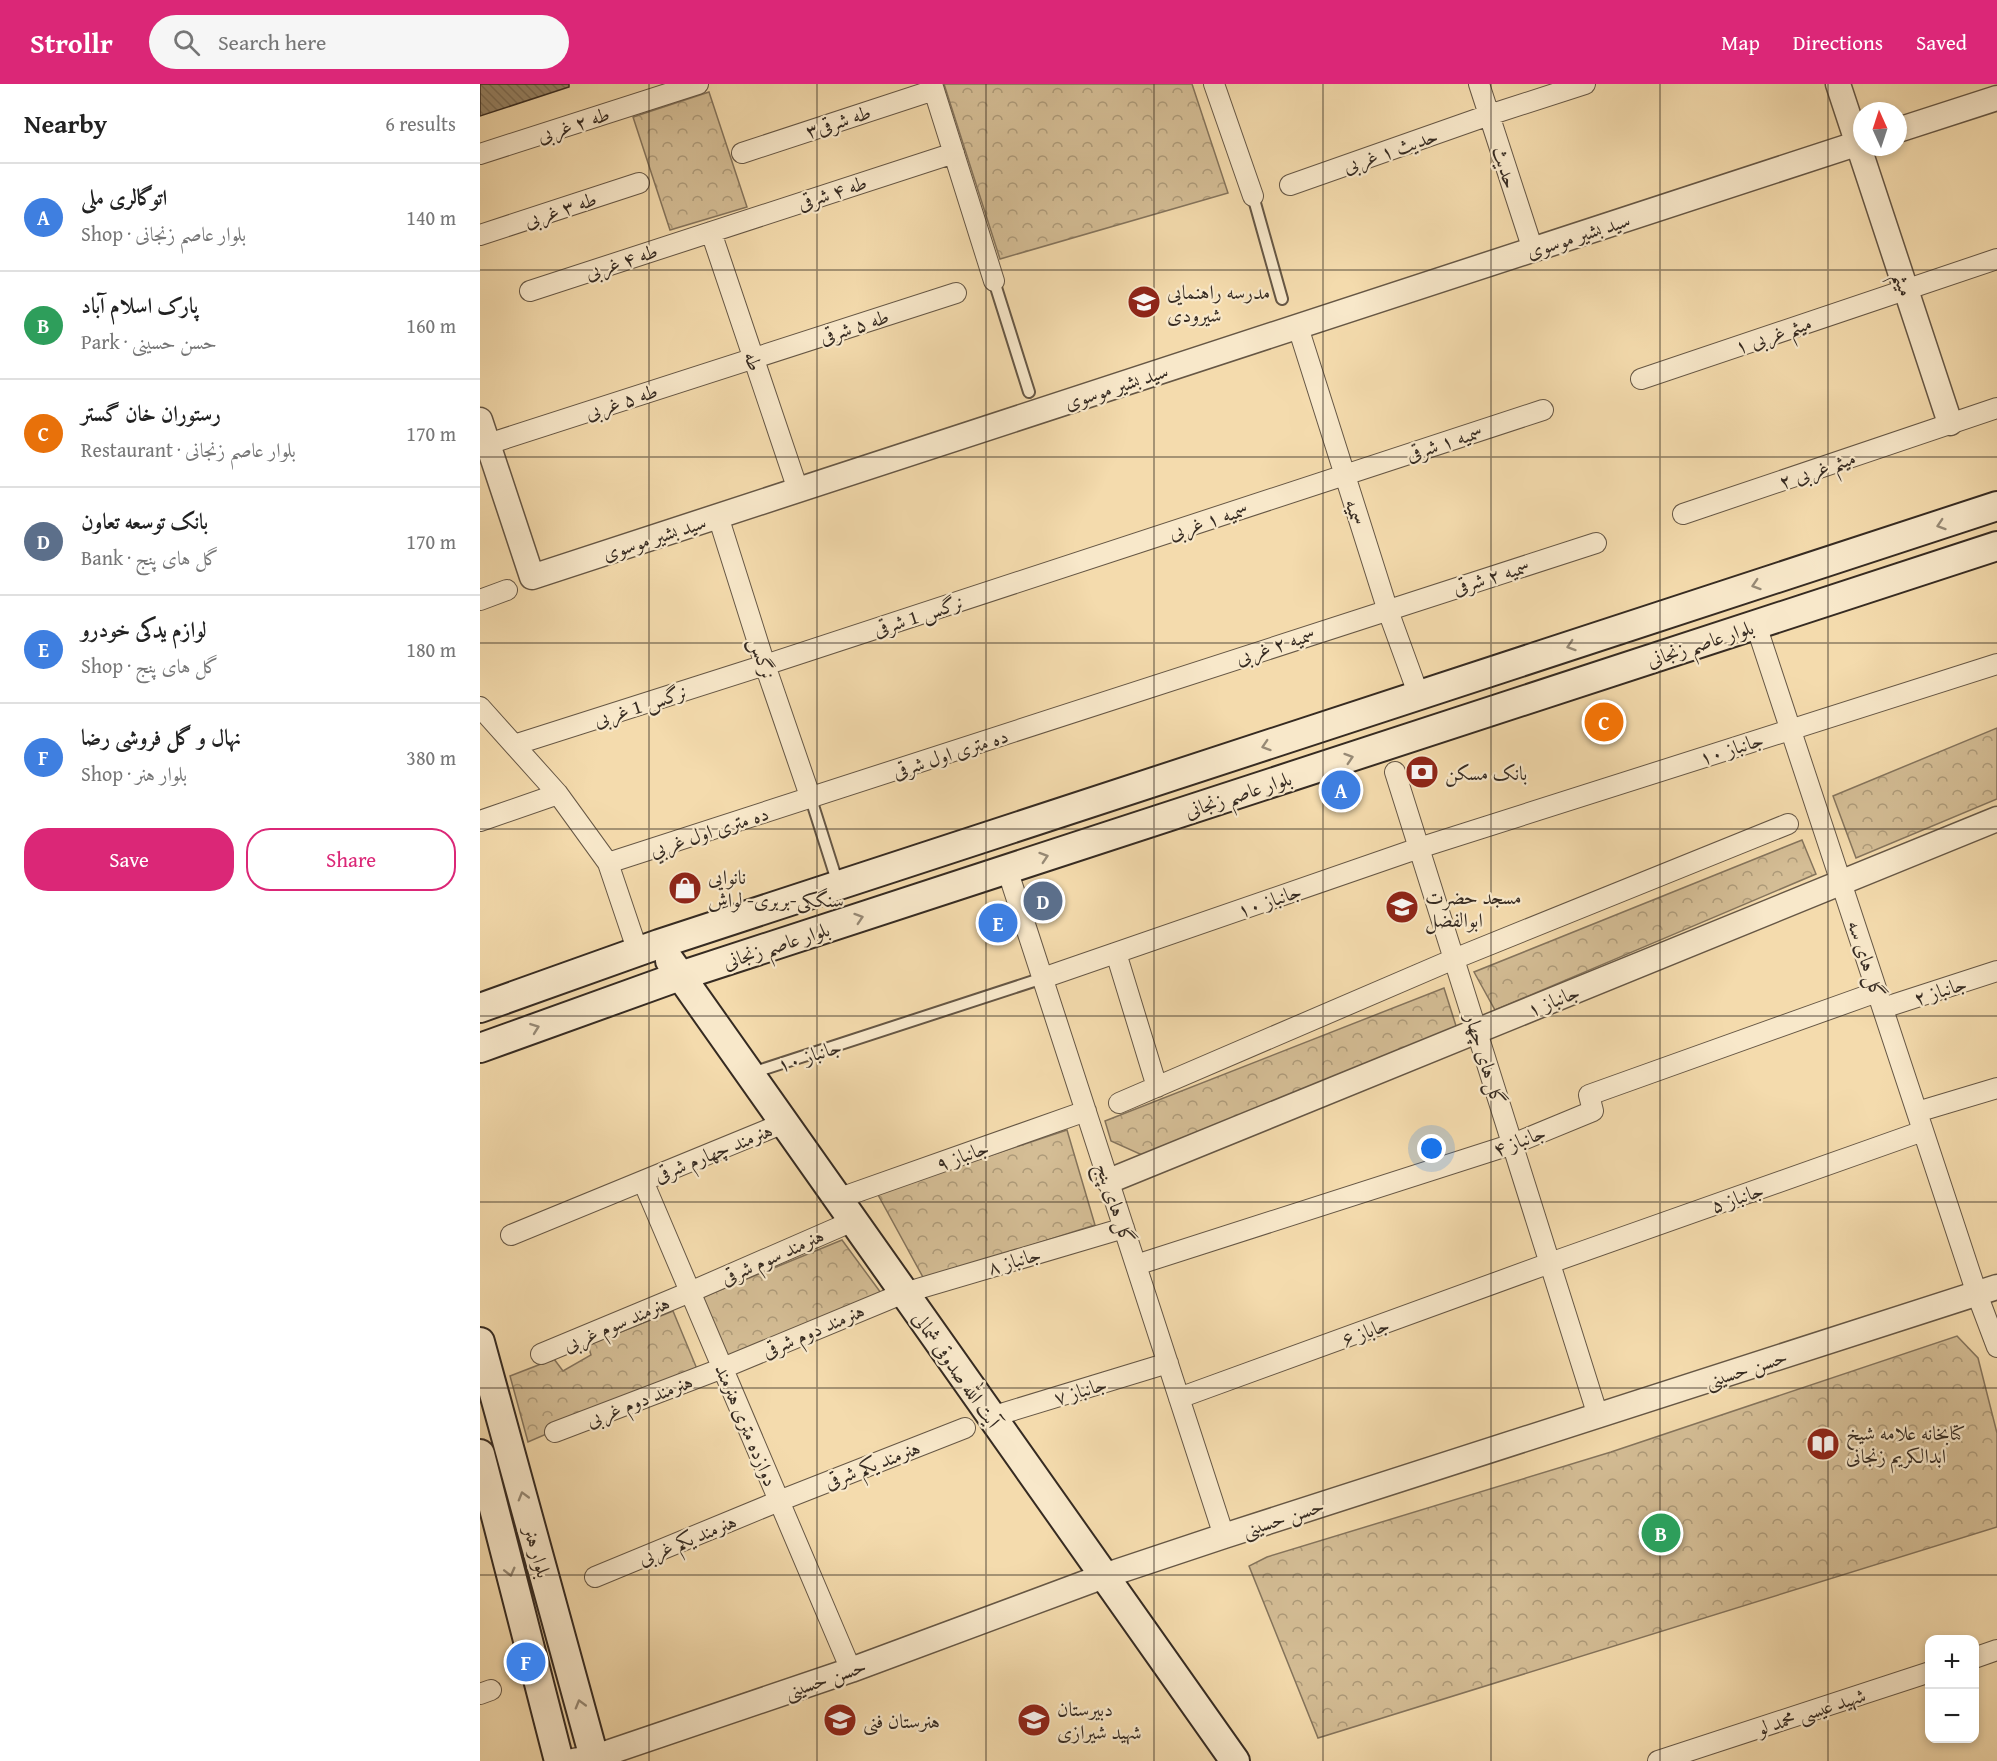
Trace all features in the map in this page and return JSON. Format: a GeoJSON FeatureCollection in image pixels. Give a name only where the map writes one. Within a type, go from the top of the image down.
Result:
{"type":"FeatureCollection","features":[{"type":"Feature","properties":{"kind":"main road","name":"بلوار عاصم زنجانی"},"geometry":{"type":"LineString","coordinates":[[480,1008],[649,948],[1997,506]]}},
{"type":"Feature","properties":{"kind":"main road","name":"بلوار عاصم زنجانی"},"geometry":{"type":"LineString","coordinates":[[480,1048],[680,976],[1997,546]]}},
{"type":"Feature","properties":{"kind":"main road","name":"آیت الله صدوقی شمالی"},"geometry":{"type":"LineString","coordinates":[[649,948],[680,976],[1235,1761]]}},
{"type":"Feature","properties":{"kind":"main road","name":"بلوار هنر"},"geometry":{"type":"LineString","coordinates":[[480,1342],[588,1760]]}},
{"type":"Feature","properties":{"kind":"main road","name":"بلوار هنر"},"geometry":{"type":"LineString","coordinates":[[480,1454],[559,1761]]}},
{"type":"Feature","properties":{"kind":"street","name":"طه ۲ غربی"},"geometry":{"type":"LineString","coordinates":[[480,154],[664,89],[698,84]]}},
{"type":"Feature","properties":{"kind":"street"},"geometry":{"type":"LineString","coordinates":[[1214,84],[1253,196]]}},
{"type":"Feature","properties":{"kind":"street","name":"حدیث"},"geometry":{"type":"LineString","coordinates":[[1479,84],[1533,250]]}},
{"type":"Feature","properties":{"kind":"street","name":"حدیث ۱ غربی"},"geometry":{"type":"LineString","coordinates":[[1290,185],[1585,84]]}},
{"type":"Feature","properties":{"kind":"street"},"geometry":{"type":"LineString","coordinates":[[1838,84],[1853,126]]}},
{"type":"Feature","properties":{"kind":"street"},"geometry":{"type":"LineString","coordinates":[[933,87],[994,281]]}},
{"type":"Feature","properties":{"kind":"street","name":"طه شرقی۳"},"geometry":{"type":"LineString","coordinates":[[742,153],[933,87]]}},
{"type":"Feature","properties":{"kind":"street"},"geometry":{"type":"LineString","coordinates":[[1907,127],[1997,98]]}},
{"type":"Feature","properties":{"kind":"street","name":"سید بشیر موسوی"},"geometry":{"type":"LineString","coordinates":[[480,420],[532,577],[1853,145]]}},
{"type":"Feature","properties":{"kind":"street","name":"طه ۴ شرقی"},"geometry":{"type":"LineString","coordinates":[[711,232],[954,153]]}},
{"type":"Feature","properties":{"kind":"street","name":"میثم"},"geometry":{"type":"LineString","coordinates":[[1863,156],[1950,423]]}},
{"type":"Feature","properties":{"kind":"street","name":"طه ۳ غربی"},"geometry":{"type":"LineString","coordinates":[[480,235],[639,183]]}},
{"type":"Feature","properties":{"kind":"street","name":"طه ۴ غربی"},"geometry":{"type":"LineString","coordinates":[[530,291],[711,232]]}},
{"type":"Feature","properties":{"kind":"street","name":"طه"},"geometry":{"type":"LineString","coordinates":[[711,232],[798,490]]}},
{"type":"Feature","properties":{"kind":"street","name":"میثم غربی ۱"},"geometry":{"type":"LineString","coordinates":[[1641,379],[1997,260]]}},
{"type":"Feature","properties":{"kind":"street","name":"طه ۵ شرقی"},"geometry":{"type":"LineString","coordinates":[[753,358],[956,293]]}},
{"type":"Feature","properties":{"kind":"street","name":"سمیه"},"geometry":{"type":"LineString","coordinates":[[1298,327],[1387,609],[1419,696]]}},
{"type":"Feature","properties":{"kind":"street","name":"طه ۵ غربی"},"geometry":{"type":"LineString","coordinates":[[488,444],[753,358]]}},
{"type":"Feature","properties":{"kind":"street","name":"میثم غربی ۲"},"geometry":{"type":"LineString","coordinates":[[1683,514],[1997,408]]}},
{"type":"Feature","properties":{"kind":"street","name":"سمیه ۱ شرقی"},"geometry":{"type":"LineString","coordinates":[[1344,474],[1543,410]]}},
{"type":"Feature","properties":{"kind":"street","name":"سمیه ۱ غربی"},"geometry":{"type":"LineString","coordinates":[[1071,565],[1344,474]]}},
{"type":"Feature","properties":{"kind":"street","name":"نرگس"},"geometry":{"type":"LineString","coordinates":[[718,516],[765,665],[811,799]]}},
{"type":"Feature","properties":{"kind":"street","name":"سمیه ۲ شرقی"},"geometry":{"type":"LineString","coordinates":[[1387,609],[1596,543]]}},
{"type":"Feature","properties":{"kind":"street","name":"نرگس 1 شرقی"},"geometry":{"type":"LineString","coordinates":[[765,665],[1071,565]]}},
{"type":"Feature","properties":{"kind":"street"},"geometry":{"type":"LineString","coordinates":[[480,600],[507,590]]}},
{"type":"Feature","properties":{"kind":"street","name":"سمیه ۲ غربی"},"geometry":{"type":"LineString","coordinates":[[1088,707],[1387,609]]}},
{"type":"Feature","properties":{"kind":"street","name":"گل های سه"},"geometry":{"type":"LineString","coordinates":[[1756,625],[1920,1122],[1987,1290],[1997,1347]]}},
{"type":"Feature","properties":{"kind":"street","name":"جانباز ۱۰"},"geometry":{"type":"LineString","coordinates":[[1043,978],[1419,848],[1997,664]]}},
{"type":"Feature","properties":{"kind":"street","name":"نرگس 1 غربی"},"geometry":{"type":"LineString","coordinates":[[514,745],[765,665]]}},
{"type":"Feature","properties":{"kind":"street"},"geometry":{"type":"LineString","coordinates":[[480,707],[558,794],[608,863],[649,948]]}},
{"type":"Feature","properties":{"kind":"street","name":"ده متری اول شرقی"},"geometry":{"type":"LineString","coordinates":[[811,799],[1088,707]]}},
{"type":"Feature","properties":{"kind":"street","name":"گل های چهار"},"geometry":{"type":"LineString","coordinates":[[1395,772],[1598,1416]]}},
{"type":"Feature","properties":{"kind":"street"},"geometry":{"type":"LineString","coordinates":[[480,821],[558,794]]}},
{"type":"Feature","properties":{"kind":"street","name":"ده متری اول غربي"},"geometry":{"type":"LineString","coordinates":[[608,863],[811,799]]}},
{"type":"Feature","properties":{"kind":"street","name":"جانباز ۱"},"geometry":{"type":"LineString","coordinates":[[1109,1181],[1997,819]]}},
{"type":"Feature","properties":{"kind":"street"},"geometry":{"type":"LineString","coordinates":[[1119,1103],[1454,959],[1788,824]]}},
{"type":"Feature","properties":{"kind":"street","name":"گل های پنج"},"geometry":{"type":"LineString","coordinates":[[1007,869],[1224,1536]]}},
{"type":"Feature","properties":{"kind":"street"},"geometry":{"type":"LineString","coordinates":[[1116,953],[1157,1087]]}},
{"type":"Feature","properties":{"kind":"street","name":"جانباز ۲"},"geometry":{"type":"LineString","coordinates":[[1880,1000],[1997,971]]}},
{"type":"Feature","properties":{"kind":"street","name":"جانباز ۴"},"geometry":{"type":"LineString","coordinates":[[1136,1265],[1512,1144],[1593,1111],[1589,1095],[1880,1000]]}},
{"type":"Feature","properties":{"kind":"street","name":"جانباز ۵"},"geometry":{"type":"LineString","coordinates":[[1550,1263],[1920,1122],[1997,1088]]}},
{"type":"Feature","properties":{"kind":"street","name":"جانباز ۹"},"geometry":{"type":"LineString","coordinates":[[845,1210],[1086,1111]]}},
{"type":"Feature","properties":{"kind":"street","name":"هنرمند چهارم شرقی"},"geometry":{"type":"LineString","coordinates":[[511,1235],[784,1123]]}},
{"type":"Feature","properties":{"kind":"street","name":"دوازده متری هنرمند"},"geometry":{"type":"LineString","coordinates":[[643,1181],[851,1670]]}},
{"type":"Feature","properties":{"kind":"street","name":"هنرمند سوم شرقی"},"geometry":{"type":"LineString","coordinates":[[690,1292],[845,1210]]}},
{"type":"Feature","properties":{"kind":"street","name":"جانباز ۸"},"geometry":{"type":"LineString","coordinates":[[904,1293],[1124,1228]]}},
{"type":"Feature","properties":{"kind":"street","name":"جاباز ۶"},"geometry":{"type":"LineString","coordinates":[[1179,1398],[1550,1263]]}},
{"type":"Feature","properties":{"kind":"street","name":"حسن حسینی"},"geometry":{"type":"LineString","coordinates":[[588,1760],[851,1670],[1104,1576],[1987,1290]]}},
{"type":"Feature","properties":{"kind":"street","name":"هنرمند سوم غربی"},"geometry":{"type":"LineString","coordinates":[[541,1354],[690,1292]]}},
{"type":"Feature","properties":{"kind":"street","name":"هنرمند دوم شرقی"},"geometry":{"type":"LineString","coordinates":[[723,1368],[904,1293]]}},
{"type":"Feature","properties":{"kind":"street","name":"جانباز ۷"},"geometry":{"type":"LineString","coordinates":[[991,1417],[1168,1363]]}},
{"type":"Feature","properties":{"kind":"street","name":"هنرمند دوم غربی"},"geometry":{"type":"LineString","coordinates":[[555,1432],[723,1368]]}},
{"type":"Feature","properties":{"kind":"street","name":"هنرمند یکم شرقی"},"geometry":{"type":"LineString","coordinates":[[779,1501],[965,1428]]}},
{"type":"Feature","properties":{"kind":"street","name":"هنرمند یکم غربی"},"geometry":{"type":"LineString","coordinates":[[595,1577],[779,1501]]}},
{"type":"Feature","properties":{"kind":"street"},"geometry":{"type":"LineString","coordinates":[[1979,1656],[1997,1650]]}},
{"type":"Feature","properties":{"kind":"street","name":"شهید عیسی محمد لو"},"geometry":{"type":"LineString","coordinates":[[1658,1761],[1925,1673]]}},
{"type":"Feature","properties":{"kind":"lane"},"geometry":{"type":"LineString","coordinates":[[1253,196],[1282,299]]}},
{"type":"Feature","properties":{"kind":"lane"},"geometry":{"type":"LineString","coordinates":[[994,281],[1029,392]]}},
{"type":"Feature","properties":{"kind":"lane"},"geometry":{"type":"LineString","coordinates":[[811,799],[838,886]]}},
{"type":"Feature","properties":{"kind":"lane","name":"جانباز ۱۰"},"geometry":{"type":"LineString","coordinates":[[749,1074],[1043,978]]}},
{"type":"Feature","properties":{"kind":"green space"},"geometry":{"type":"Polygon","coordinates":[[[944,84],[1192,84],[1228,193],[1000,259],[944,84]]]}},
{"type":"Feature","properties":{"kind":"green space"},"geometry":{"type":"Polygon","coordinates":[[[709,92],[747,207],[670,230],[633,117],[709,92]]]}},
{"type":"Feature","properties":{"kind":"green space"},"geometry":{"type":"Polygon","coordinates":[[[1997,728],[1997,799],[1856,858],[1833,796],[1997,728]]]}},
{"type":"Feature","properties":{"kind":"green space"},"geometry":{"type":"Polygon","coordinates":[[[1802,840],[1816,874],[1495,1010],[1474,972],[1802,840]]]}},
{"type":"Feature","properties":{"kind":"green space"},"geometry":{"type":"Polygon","coordinates":[[[1444,988],[1457,1029],[1142,1155],[1111,1141],[1105,1121],[1444,988]]]}},
{"type":"Feature","properties":{"kind":"green space"},"geometry":{"type":"Polygon","coordinates":[[[1067,1130],[1095,1225],[924,1279],[877,1193],[1067,1130]]]}},
{"type":"Feature","properties":{"kind":"green space"},"geometry":{"type":"Polygon","coordinates":[[[842,1240],[881,1293],[728,1358],[703,1297],[842,1240]]]}},
{"type":"Feature","properties":{"kind":"green space"},"geometry":{"type":"Polygon","coordinates":[[[673,1311],[697,1369],[528,1442],[510,1376],[554,1359],[563,1371],[591,1355],[588,1345],[673,1311]]]}},
{"type":"Feature","properties":{"kind":"green space"},"geometry":{"type":"Polygon","coordinates":[[[1957,1336],[1978,1358],[1997,1433],[1997,1527],[1318,1738],[1249,1566],[1267,1557],[1611,1452],[1957,1336]]]}},
{"type":"Feature","properties":{"kind":"building"},"geometry":{"type":"Polygon","coordinates":[[[480,84],[569,84],[569,87],[480,116],[480,84]]]}},
{"type":"Feature","properties":{"kind":"place","name":"مدرسه راهنمایی شیرودی"},"geometry":{"type":"Point","coordinates":[1144,302]}},
{"type":"Feature","properties":{"kind":"place","name":"رستوران خان گستر"},"geometry":{"type":"Point","coordinates":[1604,722]}},
{"type":"Feature","properties":{"kind":"place","name":"بانک مسکن"},"geometry":{"type":"Point","coordinates":[1422,772]}},
{"type":"Feature","properties":{"kind":"place","name":"اتوگالری ملی"},"geometry":{"type":"Point","coordinates":[1341,790]}},
{"type":"Feature","properties":{"kind":"place","name":"نانوایی سنگکی-بربری- لواش"},"geometry":{"type":"Point","coordinates":[685,888]}},
{"type":"Feature","properties":{"kind":"place","name":"بانک توسعه تعاون"},"geometry":{"type":"Point","coordinates":[1043,901]}},
{"type":"Feature","properties":{"kind":"place","name":"مسجد حضرت ابوالفضل"},"geometry":{"type":"Point","coordinates":[1402,907]}},
{"type":"Feature","properties":{"kind":"place","name":"لوازم یدکی خودرو"},"geometry":{"type":"Point","coordinates":[998,923]}},
{"type":"Feature","properties":{"kind":"place","name":"کتابخانه علامه شیخ ابدالکریم زنجانی"},"geometry":{"type":"Point","coordinates":[1823,1444]}},
{"type":"Feature","properties":{"kind":"place","name":"پارک اسلام آباد"},"geometry":{"type":"Point","coordinates":[1661,1533]}},
{"type":"Feature","properties":{"kind":"place","name":"نهال و گل فروشی رضا"},"geometry":{"type":"Point","coordinates":[526,1662]}},
{"type":"Feature","properties":{"kind":"place","name":"هنرستان فنی"},"geometry":{"type":"Point","coordinates":[840,1720]}},
{"type":"Feature","properties":{"kind":"place","name":"دبیرستان شهید شیرازی"},"geometry":{"type":"Point","coordinates":[1034,1720]}}]}
